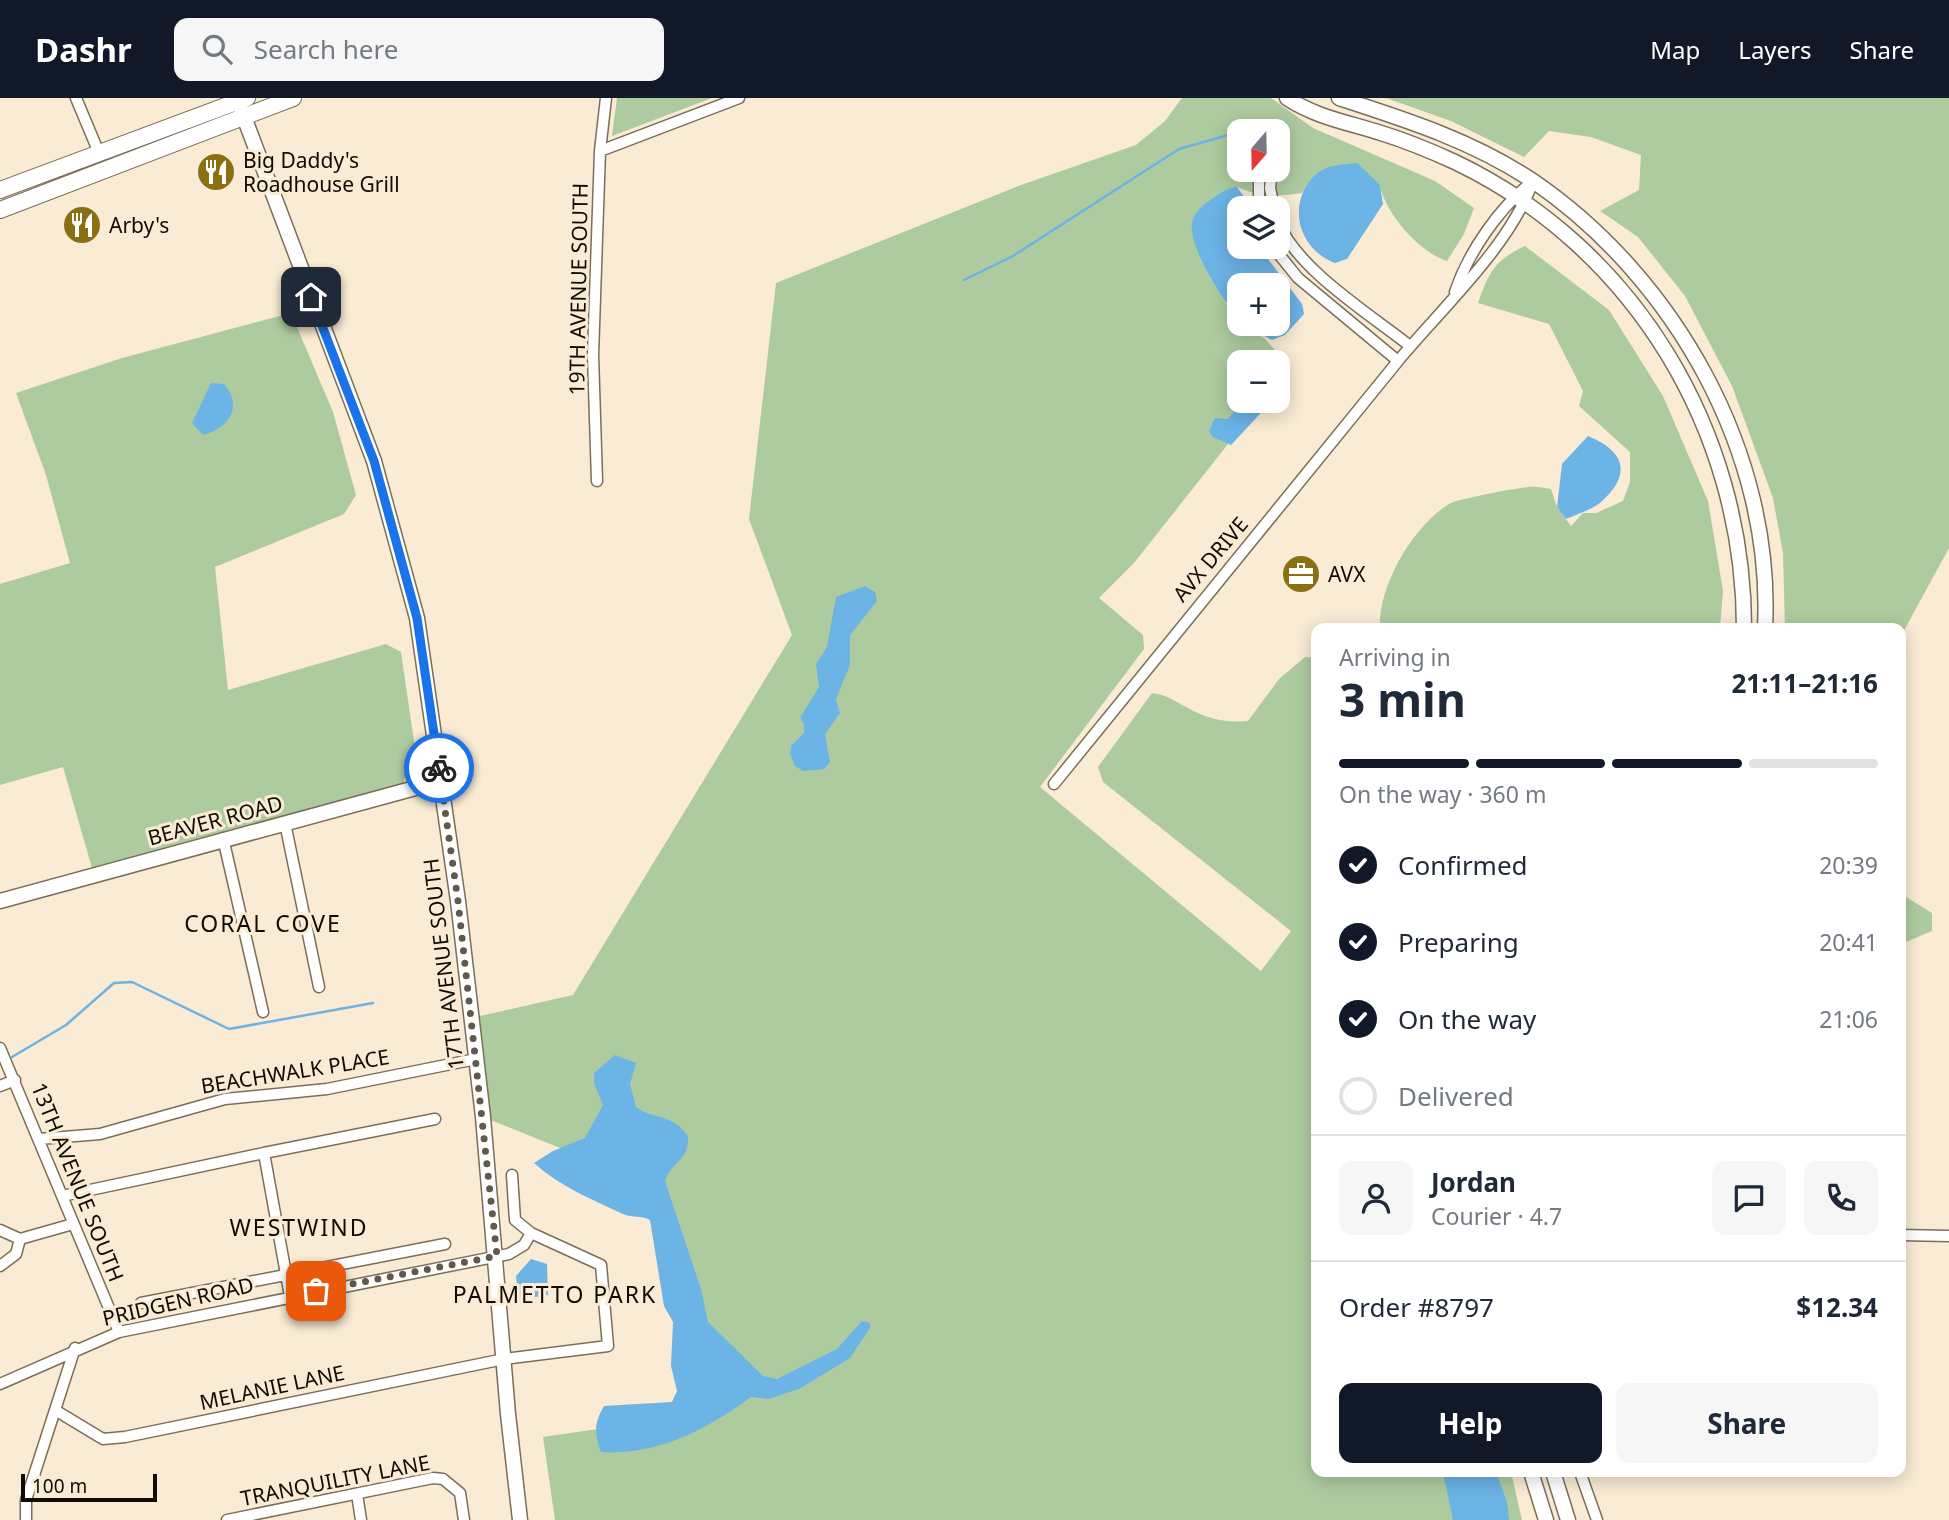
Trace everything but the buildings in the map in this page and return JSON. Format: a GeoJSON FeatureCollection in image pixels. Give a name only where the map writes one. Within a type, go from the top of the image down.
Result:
{"type":"FeatureCollection","features":[{"type":"Feature","properties":{"kind":"main road"},"geometry":{"type":"LineString","coordinates":[[0,190],[241,104],[293,98]]}},
{"type":"Feature","properties":{"kind":"main road"},"geometry":{"type":"LineString","coordinates":[[0,210],[241,104]]}},
{"type":"Feature","properties":{"kind":"street"},"geometry":{"type":"LineString","coordinates":[[76,98],[99,153]]}},
{"type":"Feature","properties":{"kind":"street","name":"19TH AVENUE SOUTH"},"geometry":{"type":"LineString","coordinates":[[597,481],[593,355],[600,151],[606,98]]}},
{"type":"Feature","properties":{"kind":"street"},"geometry":{"type":"LineString","coordinates":[[600,151],[739,98]]}},
{"type":"Feature","properties":{"kind":"street"},"geometry":{"type":"LineString","coordinates":[[1287,98],[1328,117],[1428,150],[1482,175],[1520,199],[1574,241],[1606,272],[1647,321],[1689,390],[1707,431],[1731,508],[1741,573],[1744,623]]}},
{"type":"Feature","properties":{"kind":"street"},"geometry":{"type":"LineString","coordinates":[[1339,98],[1443,133],[1479,149],[1533,181],[1591,227],[1662,305],[1708,380],[1723,413],[1748,485],[1760,548],[1765,623]]}},
{"type":"Feature","properties":{"kind":"street","name":"17TH AVENUE SOUTH"},"geometry":{"type":"LineString","coordinates":[[241,104],[374,461],[417,618],[441,781],[476,1059],[497,1256],[520,1520]]}},
{"type":"Feature","properties":{"kind":"street","name":"AVX DRIVE"},"geometry":{"type":"LineString","coordinates":[[1054,784],[1410,346],[1454,294],[1472,279],[1533,181]]}},
{"type":"Feature","properties":{"kind":"street"},"geometry":{"type":"LineString","coordinates":[[1290,243],[1316,271],[1410,346]]}},
{"type":"Feature","properties":{"kind":"street"},"geometry":{"type":"LineString","coordinates":[[1283,259],[1305,284],[1398,361]]}},
{"type":"Feature","properties":{"kind":"street"},"geometry":{"type":"LineString","coordinates":[[1305,284],[1316,271]]}},
{"type":"Feature","properties":{"kind":"street","name":"BEAVER ROAD"},"geometry":{"type":"LineString","coordinates":[[0,901],[223,838],[441,781]]}},
{"type":"Feature","properties":{"kind":"street"},"geometry":{"type":"LineString","coordinates":[[285,823],[319,987]]}},
{"type":"Feature","properties":{"kind":"street"},"geometry":{"type":"LineString","coordinates":[[223,838],[263,1012]]}},
{"type":"Feature","properties":{"kind":"street","name":"13TH AVENUE SOUTH"},"geometry":{"type":"LineString","coordinates":[[0,1048],[119,1332]]}},
{"type":"Feature","properties":{"kind":"street","name":"BEACHWALK PLACE"},"geometry":{"type":"LineString","coordinates":[[39,1139],[129,1128],[225,1099],[327,1089],[476,1059]]}},
{"type":"Feature","properties":{"kind":"street"},"geometry":{"type":"LineString","coordinates":[[0,1086],[15,1080]]}},
{"type":"Feature","properties":{"kind":"street"},"geometry":{"type":"LineString","coordinates":[[62,1196],[435,1119]]}},
{"type":"Feature","properties":{"kind":"street"},"geometry":{"type":"LineString","coordinates":[[264,1153],[290,1296]]}},
{"type":"Feature","properties":{"kind":"street"},"geometry":{"type":"LineString","coordinates":[[512,1175],[515,1220],[531,1233]]}},
{"type":"Feature","properties":{"kind":"street"},"geometry":{"type":"LineString","coordinates":[[0,1230],[20,1240],[73,1224]]}},
{"type":"Feature","properties":{"kind":"street","name":"PRIDGEN ROAD"},"geometry":{"type":"LineString","coordinates":[[0,1384],[119,1332],[497,1256],[524,1245],[531,1233]]}},
{"type":"Feature","properties":{"kind":"street","name":"MELANIE LANE"},"geometry":{"type":"LineString","coordinates":[[55,1410],[103,1438],[125,1437],[504,1359],[608,1346],[601,1265],[531,1233]]}},
{"type":"Feature","properties":{"kind":"street"},"geometry":{"type":"LineString","coordinates":[[1906,1235],[1949,1236]]}},
{"type":"Feature","properties":{"kind":"street"},"geometry":{"type":"LineString","coordinates":[[0,1266],[16,1254],[20,1240]]}},
{"type":"Feature","properties":{"kind":"street"},"geometry":{"type":"LineString","coordinates":[[141,1303],[445,1244]]}},
{"type":"Feature","properties":{"kind":"street"},"geometry":{"type":"LineString","coordinates":[[26,1520],[26,1500],[75,1349]]}},
{"type":"Feature","properties":{"kind":"street"},"geometry":{"type":"LineString","coordinates":[[1533,1477],[1546,1520]]}},
{"type":"Feature","properties":{"kind":"street"},"geometry":{"type":"LineString","coordinates":[[1555,1477],[1568,1520]]}},
{"type":"Feature","properties":{"kind":"street"},"geometry":{"type":"LineString","coordinates":[[1582,1477],[1597,1520]]}},
{"type":"Feature","properties":{"kind":"street","name":"TRANQUILITY LANE"},"geometry":{"type":"LineString","coordinates":[[227,1520],[259,1517],[433,1478],[443,1479],[460,1493],[464,1520]]}},
{"type":"Feature","properties":{"kind":"street"},"geometry":{"type":"LineString","coordinates":[[357,1494],[361,1520]]}},
{"type":"Feature","properties":{"kind":"green space"},"geometry":{"type":"Polygon","coordinates":[[[617,98],[712,98],[612,136],[617,98]]]}},
{"type":"Feature","properties":{"kind":"green space"},"geometry":{"type":"Polygon","coordinates":[[[1182,98],[1271,98],[1313,128],[1435,181],[1474,208],[1464,234],[1447,261],[1425,249],[1405,230],[1389,207],[1380,185],[1317,173],[1302,193],[1269,195],[1237,187],[1236,196],[1227,196],[1227,259],[1229,259],[1225,302],[1227,336],[1260,336],[1275,350],[1227,350],[1227,413],[1253,413],[1134,563],[1099,598],[1143,635],[1144,649],[1040,787],[1261,971],[1291,931],[1103,782],[1098,767],[1152,693],[1210,717],[1225,721],[1248,721],[1279,679],[1305,657],[1311,658],[1311,1477],[1512,1477],[1522,1520],[555,1520],[543,1437],[700,1414],[662,1189],[483,1117],[471,1018],[573,995],[792,635],[749,519],[776,283],[1021,185],[1136,145],[1165,121],[1182,98]]]}},
{"type":"Feature","properties":{"kind":"green space"},"geometry":{"type":"Polygon","coordinates":[[[1386,98],[1949,98],[1949,548],[1906,627],[1906,623],[1785,623],[1783,553],[1773,498],[1732,386],[1685,296],[1638,237],[1600,211],[1639,190],[1641,155],[1591,137],[1549,131],[1524,157],[1451,121],[1386,98]]]}},
{"type":"Feature","properties":{"kind":"green space"},"geometry":{"type":"Polygon","coordinates":[[[1525,246],[1609,310],[1663,396],[1708,501],[1723,591],[1720,623],[1380,623],[1385,594],[1400,558],[1423,527],[1449,504],[1522,488],[1551,489],[1557,507],[1571,526],[1583,513],[1596,513],[1623,501],[1630,482],[1630,452],[1579,406],[1583,391],[1549,324],[1478,303],[1494,268],[1507,256],[1525,246]]]}},
{"type":"Feature","properties":{"kind":"green space"},"geometry":{"type":"Polygon","coordinates":[[[291,313],[333,412],[356,495],[344,514],[215,567],[228,690],[386,644],[401,652],[417,762],[405,777],[400,792],[94,875],[63,767],[0,785],[0,584],[70,563],[46,475],[16,393],[122,358],[291,313]]]}},
{"type":"Feature","properties":{"kind":"green space"},"geometry":{"type":"Polygon","coordinates":[[[1906,897],[1932,913],[1932,931],[1906,942],[1906,897]]]}},
{"type":"Feature","properties":{"kind":"water"},"geometry":{"type":"Polygon","coordinates":[[[1357,163],[1380,185],[1383,204],[1347,259],[1335,263],[1322,256],[1305,237],[1300,225],[1301,199],[1306,187],[1319,172],[1335,166],[1357,163]]]}},
{"type":"Feature","properties":{"kind":"water"},"geometry":{"type":"Polygon","coordinates":[[[1237,187],[1244,196],[1227,196],[1227,259],[1268,259],[1279,273],[1227,273],[1227,303],[1201,259],[1192,233],[1192,223],[1199,209],[1230,188],[1237,187]]]}},
{"type":"Feature","properties":{"kind":"water"},"geometry":{"type":"Polygon","coordinates":[[[1290,288],[1302,304],[1304,314],[1290,329],[1290,288]]]}},
{"type":"Feature","properties":{"kind":"water"},"geometry":{"type":"Polygon","coordinates":[[[1264,336],[1282,336],[1272,340],[1264,336]]]}},
{"type":"Feature","properties":{"kind":"water"},"geometry":{"type":"Polygon","coordinates":[[[211,383],[224,384],[233,400],[233,408],[227,422],[203,435],[192,423],[211,383]]]}},
{"type":"Feature","properties":{"kind":"water"},"geometry":{"type":"Polygon","coordinates":[[[1233,413],[1261,413],[1231,445],[1213,437],[1209,431],[1215,418],[1228,419],[1233,413]]]}},
{"type":"Feature","properties":{"kind":"water"},"geometry":{"type":"Polygon","coordinates":[[[1588,436],[1610,449],[1616,456],[1620,464],[1618,482],[1601,502],[1566,519],[1557,507],[1562,464],[1588,436]]]}},
{"type":"Feature","properties":{"kind":"water"},"geometry":{"type":"Polygon","coordinates":[[[865,586],[875,592],[877,601],[850,635],[850,665],[836,699],[840,713],[825,734],[830,762],[824,769],[803,771],[795,766],[790,754],[791,746],[804,733],[804,724],[800,718],[819,687],[816,664],[827,647],[836,597],[865,586]]]}},
{"type":"Feature","properties":{"kind":"water"},"geometry":{"type":"Polygon","coordinates":[[[615,1055],[636,1063],[630,1084],[636,1107],[675,1123],[688,1136],[686,1151],[665,1181],[701,1289],[708,1322],[763,1376],[777,1379],[837,1349],[862,1321],[870,1323],[870,1328],[850,1358],[801,1388],[769,1399],[751,1397],[699,1430],[661,1445],[642,1450],[601,1452],[596,1428],[604,1406],[672,1402],[677,1391],[671,1366],[673,1322],[664,1306],[650,1220],[623,1214],[588,1198],[554,1179],[534,1163],[553,1151],[585,1138],[603,1105],[594,1083],[594,1073],[615,1055]]]}},
{"type":"Feature","properties":{"kind":"water"},"geometry":{"type":"Polygon","coordinates":[[[531,1259],[547,1264],[548,1295],[523,1299],[518,1296],[516,1276],[531,1259]]]}},
{"type":"Feature","properties":{"kind":"water"},"geometry":{"type":"Polygon","coordinates":[[[1444,1477],[1498,1477],[1507,1502],[1509,1520],[1453,1520],[1444,1477]]]}},
{"type":"Feature","properties":{"kind":"waterway"},"geometry":{"type":"LineString","coordinates":[[964,280],[1013,256],[1179,149],[1227,135]]}},
{"type":"Feature","properties":{"kind":"waterway"},"geometry":{"type":"LineString","coordinates":[[12,1057],[66,1025],[114,983],[132,982],[229,1029],[373,1003]]}},
{"type":"Feature","properties":{"kind":"way so far"},"geometry":{"type":"LineString","coordinates":[[316,1291],[497,1256],[458,901],[439,768]]}},
{"type":"Feature","properties":{"kind":"place","name":"Big Daddy's Roadhouse Grill"},"geometry":{"type":"Point","coordinates":[216,172]}},
{"type":"Feature","properties":{"kind":"place","name":"Arby's"},"geometry":{"type":"Point","coordinates":[82,225]}},
{"type":"Feature","properties":{"kind":"place","name":"AVX"},"geometry":{"type":"Point","coordinates":[1301,574]}},
{"type":"Feature","properties":{"kind":"district","name":"CORAL COVE"},"geometry":{"type":"Point","coordinates":[263,923]}},
{"type":"Feature","properties":{"kind":"district","name":"WESTWIND"},"geometry":{"type":"Point","coordinates":[299,1227]}},
{"type":"Feature","properties":{"kind":"district","name":"PALMETTO PARK"},"geometry":{"type":"Point","coordinates":[555,1294]}},
{"type":"Feature","properties":{"kind":"route"},"geometry":{"type":"LineString","coordinates":[[311,297],[374,461],[417,618],[439,768]]}}]}
